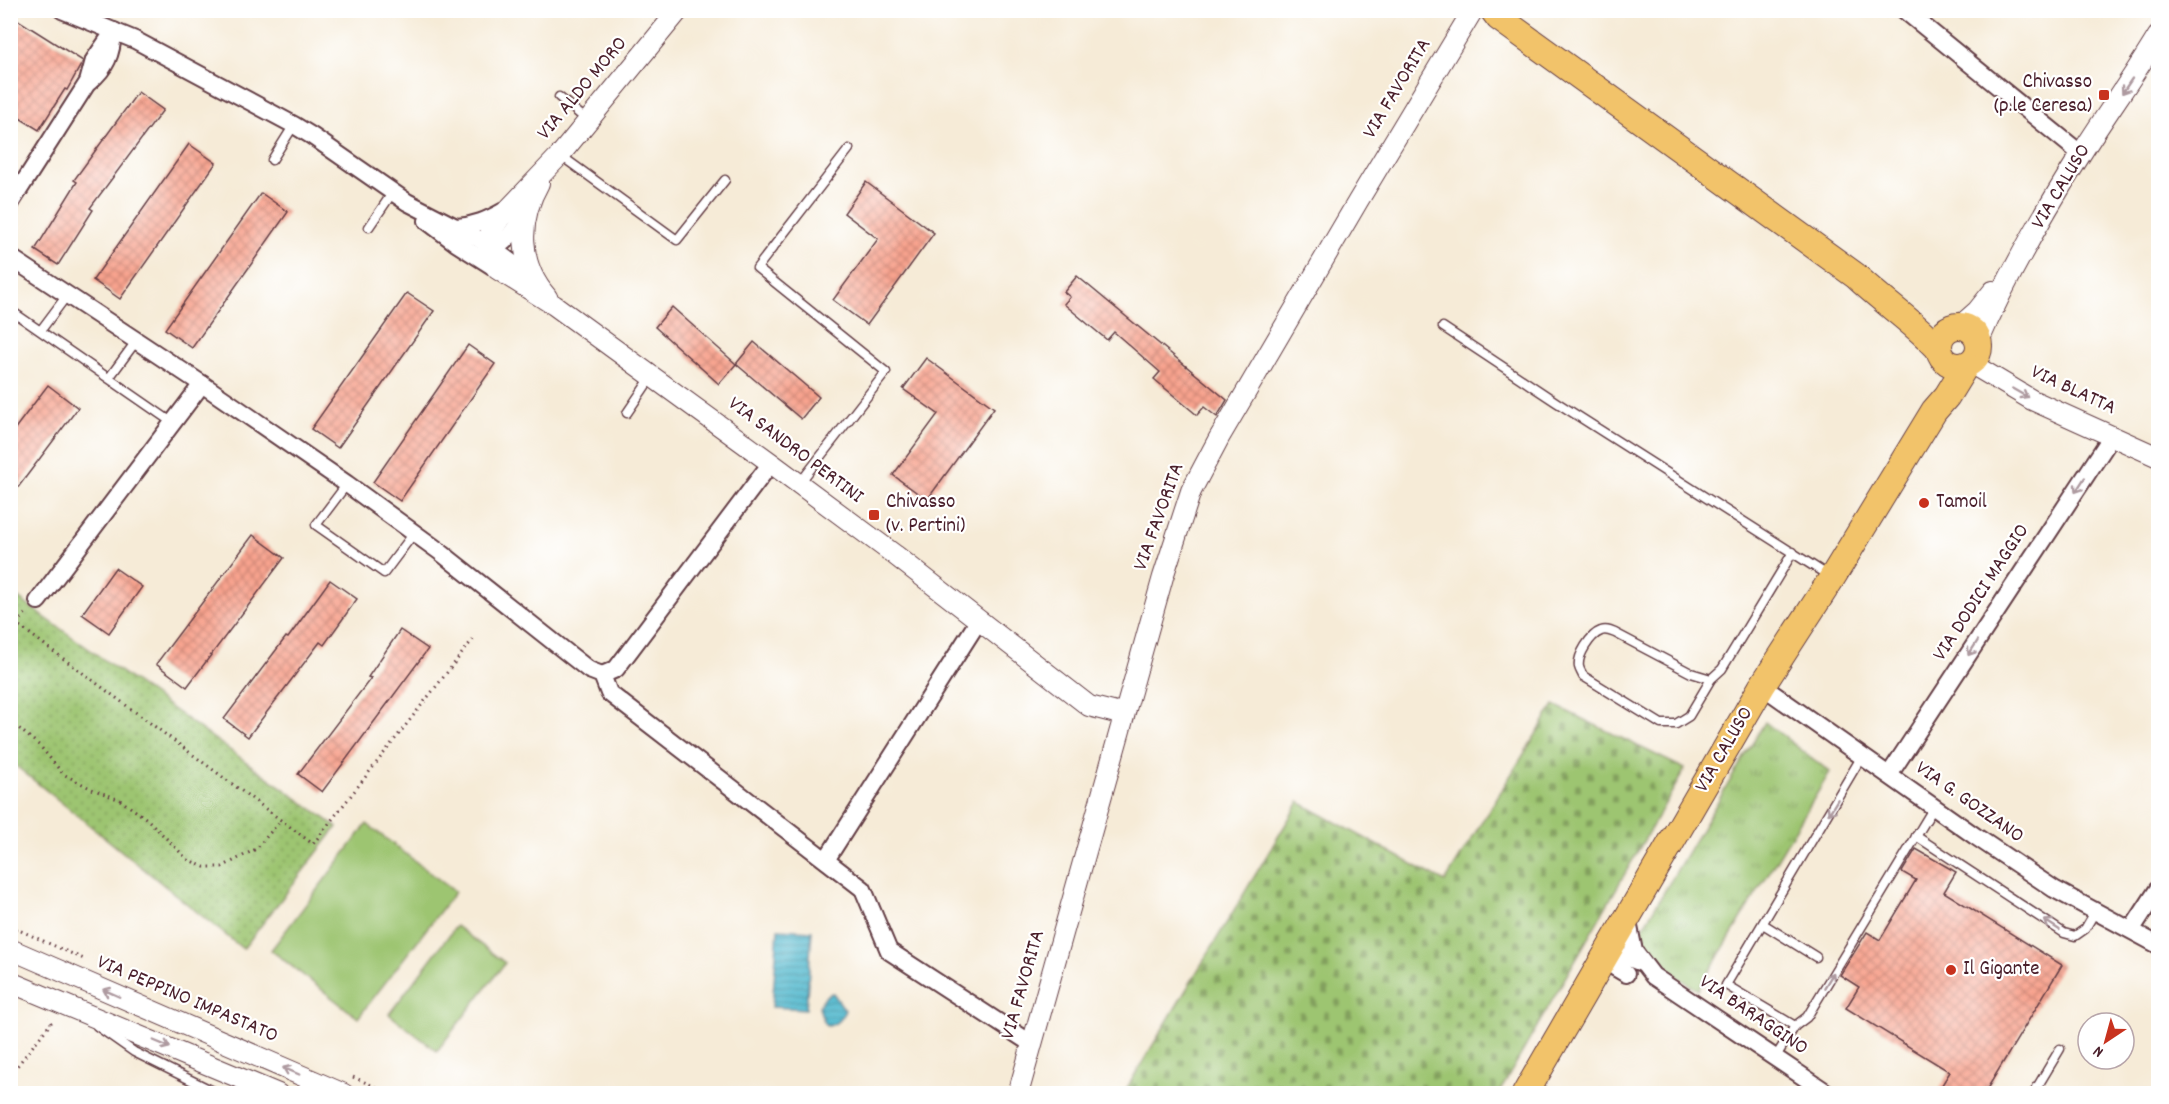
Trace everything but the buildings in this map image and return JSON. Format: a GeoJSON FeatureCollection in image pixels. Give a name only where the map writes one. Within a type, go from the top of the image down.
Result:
{"type":"FeatureCollection","features":[{"type":"Feature","properties":{"kind":"main road"},"geometry":{"type":"LineString","coordinates":[[1493,10],[1499,18],[1857,276],[1878,297],[1925,334],[1940,352]]}},
{"type":"Feature","properties":{"kind":"main road"},"geometry":{"type":"LineString","coordinates":[[1857,276],[1881,287],[1939,321],[1965,345]]}},
{"type":"Feature","properties":{"kind":"main road"},"geometry":{"type":"LineString","coordinates":[[1940,352],[1940,338],[1944,333],[1965,345]]}},
{"type":"Feature","properties":{"kind":"main road","name":"VIA CALUSO"},"geometry":{"type":"LineString","coordinates":[[1525,1094],[1762,686],[1832,578],[1934,411],[1947,396],[1965,345]]}},
{"type":"Feature","properties":{"kind":"main road","name":"VIA CALUSO"},"geometry":{"type":"LineString","coordinates":[[1934,411],[1940,382],[1940,352]]}},
{"type":"Feature","properties":{"kind":"street"},"geometry":{"type":"LineString","coordinates":[[62,10],[146,45],[294,125],[400,197],[455,227],[486,250],[533,278],[554,305]]}},
{"type":"Feature","properties":{"kind":"street","name":"VIA ALDO MORO"},"geometry":{"type":"LineString","coordinates":[[553,162],[679,10]]}},
{"type":"Feature","properties":{"kind":"street","name":"VIA FAVORITA"},"geometry":{"type":"LineString","coordinates":[[1018,1094],[1163,577],[1191,491],[1219,438],[1473,10]]}},
{"type":"Feature","properties":{"kind":"street"},"geometry":{"type":"LineString","coordinates":[[1904,10],[2081,154]]}},
{"type":"Feature","properties":{"kind":"street"},"geometry":{"type":"LineString","coordinates":[[82,18],[101,60]]}},
{"type":"Feature","properties":{"kind":"street"},"geometry":{"type":"LineString","coordinates":[[10,204],[88,82],[114,31]]}},
{"type":"Feature","properties":{"kind":"street","name":"VIA CALUSO"},"geometry":{"type":"LineString","coordinates":[[1965,345],[1989,319],[2026,248],[2081,154],[2156,44]]}},
{"type":"Feature","properties":{"kind":"street"},"geometry":{"type":"LineString","coordinates":[[101,60],[146,45]]}},
{"type":"Feature","properties":{"kind":"street"},"geometry":{"type":"LineString","coordinates":[[553,162],[508,209],[491,232],[486,250],[497,269],[554,305]]}},
{"type":"Feature","properties":{"kind":"street"},"geometry":{"type":"LineString","coordinates":[[533,278],[524,245],[524,228],[535,191],[553,162]]}},
{"type":"Feature","properties":{"kind":"street"},"geometry":{"type":"LineString","coordinates":[[400,197],[439,231],[486,250],[500,246],[510,238],[527,212]]}},
{"type":"Feature","properties":{"kind":"street"},"geometry":{"type":"LineString","coordinates":[[455,227],[480,223],[508,209]]}},
{"type":"Feature","properties":{"kind":"street"},"geometry":{"type":"LineString","coordinates":[[10,257],[68,293],[347,484],[414,533],[589,670],[602,675],[616,669],[771,463]]}},
{"type":"Feature","properties":{"kind":"street","name":"VIA SANDRO PERTINI"},"geometry":{"type":"LineString","coordinates":[[554,305],[771,463],[1089,706],[1124,715]]}},
{"type":"Feature","properties":{"kind":"street","name":"VIA BLATTA"},"geometry":{"type":"LineString","coordinates":[[1965,345],[2032,400],[2158,457]]}},
{"type":"Feature","properties":{"kind":"street"},"geometry":{"type":"LineString","coordinates":[[38,601],[202,384]]}},
{"type":"Feature","properties":{"kind":"street","name":"VIA DODICI MAGGIO"},"geometry":{"type":"LineString","coordinates":[[1889,775],[2112,436]]}},
{"type":"Feature","properties":{"kind":"street"},"geometry":{"type":"LineString","coordinates":[[826,860],[979,620]]}},
{"type":"Feature","properties":{"kind":"street"},"geometry":{"type":"LineString","coordinates":[[602,675],[609,693],[863,890],[889,951],[1032,1044]]}},
{"type":"Feature","properties":{"kind":"street","name":"VIA G. GOZZANO"},"geometry":{"type":"LineString","coordinates":[[1762,686],[2054,889],[2158,945]]}},
{"type":"Feature","properties":{"kind":"street"},"geometry":{"type":"LineString","coordinates":[[2132,929],[2158,889]]}},
{"type":"Feature","properties":{"kind":"street"},"geometry":{"type":"LineString","coordinates":[[1627,918],[1634,951],[1647,970]]}},
{"type":"Feature","properties":{"kind":"street","name":"VIA PEPPINO IMPASTATO"},"geometry":{"type":"LineString","coordinates":[[10,949],[344,1094]]}},
{"type":"Feature","properties":{"kind":"street"},"geometry":{"type":"LineString","coordinates":[[1606,956],[1616,968],[1626,974]]}},
{"type":"Feature","properties":{"kind":"street","name":"VIA BARAGGINO"},"geometry":{"type":"LineString","coordinates":[[1606,956],[1624,956],[1647,970],[1829,1094]]}},
{"type":"Feature","properties":{"kind":"street","name":"VIA BARAGGINO"},"geometry":{"type":"LineString","coordinates":[[1590,981],[1647,970]]}},
{"type":"Feature","properties":{"kind":"street"},"geometry":{"type":"LineString","coordinates":[[10,982],[278,1094]]}},
{"type":"Feature","properties":{"kind":"lane"},"geometry":{"type":"LineString","coordinates":[[559,97],[588,121]]}},
{"type":"Feature","properties":{"kind":"lane"},"geometry":{"type":"LineString","coordinates":[[272,160],[294,125]]}},
{"type":"Feature","properties":{"kind":"lane"},"geometry":{"type":"LineString","coordinates":[[799,484],[886,372],[757,268],[849,149]]}},
{"type":"Feature","properties":{"kind":"lane"},"geometry":{"type":"LineString","coordinates":[[553,162],[677,240],[725,180]]}},
{"type":"Feature","properties":{"kind":"lane"},"geometry":{"type":"LineString","coordinates":[[369,227],[400,197]]}},
{"type":"Feature","properties":{"kind":"lane"},"geometry":{"type":"LineString","coordinates":[[41,330],[68,293]]}},
{"type":"Feature","properties":{"kind":"lane"},"geometry":{"type":"LineString","coordinates":[[10,310],[173,423]]}},
{"type":"Feature","properties":{"kind":"lane"},"geometry":{"type":"LineString","coordinates":[[1443,327],[1832,578]]}},
{"type":"Feature","properties":{"kind":"lane"},"geometry":{"type":"LineString","coordinates":[[109,378],[137,340]]}},
{"type":"Feature","properties":{"kind":"lane"},"geometry":{"type":"LineString","coordinates":[[627,413],[652,376]]}},
{"type":"Feature","properties":{"kind":"lane"},"geometry":{"type":"LineString","coordinates":[[347,484],[316,525],[384,573],[414,533]]}},
{"type":"Feature","properties":{"kind":"lane"},"geometry":{"type":"LineString","coordinates":[[1711,679],[1691,673],[1606,630],[1598,632],[1588,643],[1580,658],[1579,667],[1583,676],[1661,724],[1676,724],[1689,716],[1711,679],[1722,669],[1793,552]]}},
{"type":"Feature","properties":{"kind":"lane"},"geometry":{"type":"LineString","coordinates":[[1795,1026],[1726,985],[1862,756]]}},
{"type":"Feature","properties":{"kind":"lane"},"geometry":{"type":"LineString","coordinates":[[1776,1058],[1795,1026],[1807,1017],[1934,807]]}},
{"type":"Feature","properties":{"kind":"lane"},"geometry":{"type":"LineString","coordinates":[[1916,836],[2064,933],[2075,936],[2085,929],[2095,912]]}},
{"type":"Feature","properties":{"kind":"lane"},"geometry":{"type":"LineString","coordinates":[[1763,924],[1816,957]]}},
{"type":"Feature","properties":{"kind":"lane"},"geometry":{"type":"LineString","coordinates":[[62,1003],[135,1052],[219,1094]]}},
{"type":"Feature","properties":{"kind":"lane"},"geometry":{"type":"LineString","coordinates":[[2033,1094],[2060,1049]]}},
{"type":"Feature","properties":{"kind":"path"},"geometry":{"type":"LineString","coordinates":[[10,619],[313,844],[474,638]]}},
{"type":"Feature","properties":{"kind":"path"},"geometry":{"type":"LineString","coordinates":[[10,721],[40,746],[63,774],[120,800],[147,819],[187,859],[204,867],[222,867],[256,849],[281,820]]}},
{"type":"Feature","properties":{"kind":"path"},"geometry":{"type":"LineString","coordinates":[[10,1076],[51,1023],[45,1016]]}},
{"type":"Feature","properties":{"kind":"green space"},"geometry":{"type":"Polygon","coordinates":[[[11,593],[337,827],[243,949],[11,762],[11,593]]]}},
{"type":"Feature","properties":{"kind":"green space"},"geometry":{"type":"Polygon","coordinates":[[[1554,705],[1685,769],[1499,1093],[1124,1093],[1299,802],[1445,882],[1554,705]]]}},
{"type":"Feature","properties":{"kind":"green space"},"geometry":{"type":"Polygon","coordinates":[[[1765,722],[1830,772],[1698,990],[1661,966],[1653,958],[1643,940],[1642,929],[1765,722]]]}},
{"type":"Feature","properties":{"kind":"green space"},"geometry":{"type":"Polygon","coordinates":[[[367,824],[455,892],[358,1018],[271,950],[367,824]]]}},
{"type":"Feature","properties":{"kind":"green space"},"geometry":{"type":"Polygon","coordinates":[[[456,926],[505,963],[437,1051],[389,1014],[456,926]]]}},
{"type":"Feature","properties":{"kind":"water"},"geometry":{"type":"Polygon","coordinates":[[[778,929],[812,931],[806,1009],[772,1007],[778,929]]]}},
{"type":"Feature","properties":{"kind":"water"},"geometry":{"type":"Polygon","coordinates":[[[833,993],[845,1010],[839,1020],[828,1026],[824,1023],[819,1007],[824,998],[833,993]]]}},
{"type":"Feature","properties":{"kind":"place","name":"Chivasso (p.le Ceresa)"},"geometry":{"type":"Point","coordinates":[2104,95]}},
{"type":"Feature","properties":{"kind":"place","name":"Tamoil"},"geometry":{"type":"Point","coordinates":[1924,503]}},
{"type":"Feature","properties":{"kind":"place","name":"Chivasso (v. Pertini)"},"geometry":{"type":"Point","coordinates":[874,515]}},
{"type":"Feature","properties":{"kind":"place","name":"Il Gigante"},"geometry":{"type":"Point","coordinates":[1951,970]}}]}
